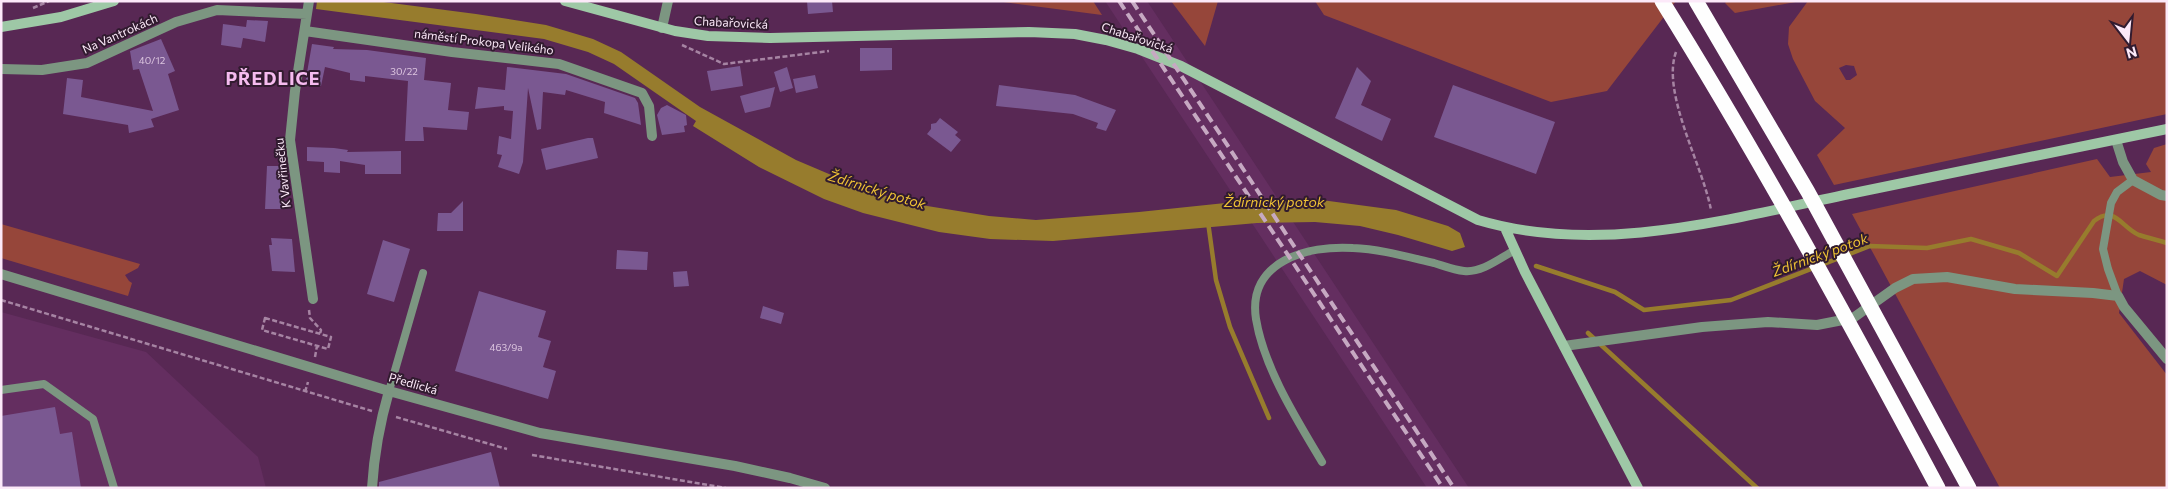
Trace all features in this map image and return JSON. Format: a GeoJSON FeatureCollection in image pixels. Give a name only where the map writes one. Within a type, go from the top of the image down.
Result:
{"type":"FeatureCollection","features":[{"type":"Feature","properties":{"kind":"highway"},"geometry":{"type":"LineString","coordinates":[[1662,1],[1713,82],[1782,202],[1938,488]]}},
{"type":"Feature","properties":{"kind":"highway"},"geometry":{"type":"LineString","coordinates":[[1696,1],[1813,200],[1969,488]]}},
{"type":"Feature","properties":{"kind":"main road"},"geometry":{"type":"LineString","coordinates":[[1,26],[61,17],[114,1]]}},
{"type":"Feature","properties":{"kind":"main road"},"geometry":{"type":"LineString","coordinates":[[565,1],[662,28]]}},
{"type":"Feature","properties":{"kind":"main road","name":"Chabařovická"},"geometry":{"type":"LineString","coordinates":[[662,28],[708,36],[738,38],[1029,32],[1076,34],[1106,40],[1138,49],[1180,66],[1478,220],[1505,228],[1547,234],[1632,233],[1713,221],[2167,129]]}},
{"type":"Feature","properties":{"kind":"main road"},"geometry":{"type":"LineString","coordinates":[[1505,228],[1638,488]]}},
{"type":"Feature","properties":{"kind":"street"},"geometry":{"type":"LineString","coordinates":[[307,14],[309,1]]}},
{"type":"Feature","properties":{"kind":"street"},"geometry":{"type":"LineString","coordinates":[[662,28],[668,1]]}},
{"type":"Feature","properties":{"kind":"street","name":"Na Vantrokách"},"geometry":{"type":"LineString","coordinates":[[1,69],[42,70],[87,63],[176,22],[217,10],[307,14]]}},
{"type":"Feature","properties":{"kind":"street","name":"K Vavřinečku"},"geometry":{"type":"LineString","coordinates":[[307,14],[295,91],[290,140],[310,301]]}},
{"type":"Feature","properties":{"kind":"street","name":"náměstí Prokopa Velikého"},"geometry":{"type":"LineString","coordinates":[[305,32],[559,64],[642,93],[649,106],[652,136]]}},
{"type":"Feature","properties":{"kind":"street"},"geometry":{"type":"LineString","coordinates":[[2116,140],[2123,162],[2133,180],[2161,195],[2167,196]]}},
{"type":"Feature","properties":{"kind":"street","name":"Předlická"},"geometry":{"type":"LineString","coordinates":[[1,274],[540,433],[735,466],[825,488]]}},
{"type":"Feature","properties":{"kind":"street"},"geometry":{"type":"LineString","coordinates":[[1564,346],[1702,327],[1768,322],[1817,325],[1853,318],[1894,288],[1913,279],[1947,277],[2015,289],[2118,296],[2124,307],[2167,359]]}},
{"type":"Feature","properties":{"kind":"street"},"geometry":{"type":"LineString","coordinates":[[372,488],[382,414],[389,390]]}},
{"type":"Feature","properties":{"kind":"lane"},"geometry":{"type":"LineString","coordinates":[[2118,296],[2103,249],[2111,204],[2117,192],[2133,180]]}},
{"type":"Feature","properties":{"kind":"lane"},"geometry":{"type":"LineString","coordinates":[[1322,462],[1293,414],[1269,362],[1256,317],[1256,302],[1260,287],[1275,266],[1287,257],[1312,249],[1353,248],[1381,251],[1464,271],[1480,269],[1515,250]]}},
{"type":"Feature","properties":{"kind":"lane"},"geometry":{"type":"LineString","coordinates":[[389,390],[423,273]]}},
{"type":"Feature","properties":{"kind":"lane"},"geometry":{"type":"LineString","coordinates":[[1,390],[44,384],[93,419],[114,488]]}},
{"type":"Feature","properties":{"kind":"path"},"geometry":{"type":"LineString","coordinates":[[32,8],[48,1]]}},
{"type":"Feature","properties":{"kind":"path"},"geometry":{"type":"LineString","coordinates":[[680,45],[724,64],[836,50]]}},
{"type":"Feature","properties":{"kind":"path"},"geometry":{"type":"LineString","coordinates":[[1680,47],[1675,53],[1672,76],[1685,128],[1708,195],[1713,221]]}},
{"type":"Feature","properties":{"kind":"path"},"geometry":{"type":"LineString","coordinates":[[1,300],[374,412]]}},
{"type":"Feature","properties":{"kind":"path"},"geometry":{"type":"LineString","coordinates":[[310,301],[310,318],[321,330],[320,334]]}},
{"type":"Feature","properties":{"kind":"path"},"geometry":{"type":"LineString","coordinates":[[265,318],[320,334],[331,337],[328,349],[262,330],[265,318]]}},
{"type":"Feature","properties":{"kind":"path"},"geometry":{"type":"LineString","coordinates":[[315,357],[317,346]]}},
{"type":"Feature","properties":{"kind":"path"},"geometry":{"type":"LineString","coordinates":[[305,392],[308,382]]}},
{"type":"Feature","properties":{"kind":"path"},"geometry":{"type":"LineString","coordinates":[[396,417],[507,449]]}},
{"type":"Feature","properties":{"kind":"path"},"geometry":{"type":"LineString","coordinates":[[532,455],[726,488]]}},
{"type":"Feature","properties":{"kind":"shaded area"},"geometry":{"type":"Polygon","coordinates":[[[996,1],[1093,1],[1102,15],[996,1]]]}},
{"type":"Feature","properties":{"kind":"shaded area"},"geometry":{"type":"Polygon","coordinates":[[[1105,1],[1147,1],[1469,488],[1427,488],[1105,1]]]}},
{"type":"Feature","properties":{"kind":"shaded area"},"geometry":{"type":"Polygon","coordinates":[[[1171,1],[1218,1],[1205,46],[1171,1]]]}},
{"type":"Feature","properties":{"kind":"shaded area"},"geometry":{"type":"Polygon","coordinates":[[[1315,1],[1676,1],[1607,91],[1551,102],[1324,15],[1315,1]]]}},
{"type":"Feature","properties":{"kind":"shaded area"},"geometry":{"type":"Polygon","coordinates":[[[1727,1],[1801,1],[1735,13],[1725,3],[1727,1]]]}},
{"type":"Feature","properties":{"kind":"shaded area"},"geometry":{"type":"Polygon","coordinates":[[[1808,1],[2167,1],[2167,114],[1834,185],[1817,155],[1845,128],[1815,101],[1793,59],[1788,44],[1789,27],[1808,1]],[[1846,65],[1839,68],[1846,80],[1850,80],[1857,75],[1854,66],[1846,65]]]}},
{"type":"Feature","properties":{"kind":"shaded area"},"geometry":{"type":"Polygon","coordinates":[[[2167,144],[2167,285],[2140,271],[2124,279],[2119,313],[2167,375],[2167,488],[2000,488],[1852,214],[2097,159],[2110,177],[2151,172],[2146,164],[2154,148],[2167,144]]]}},
{"type":"Feature","properties":{"kind":"shaded area"},"geometry":{"type":"Polygon","coordinates":[[[1,224],[140,264],[138,268],[125,275],[132,283],[128,296],[1,258],[1,224]]]}},
{"type":"Feature","properties":{"kind":"shaded area"},"geometry":{"type":"Polygon","coordinates":[[[1,312],[146,352],[258,457],[266,488],[1,488],[1,312]]]}},
{"type":"Feature","properties":{"kind":"water"},"geometry":{"type":"Polygon","coordinates":[[[317,1],[376,1],[476,14],[546,25],[593,39],[621,52],[700,107],[796,160],[869,191],[915,204],[989,216],[1036,220],[1254,200],[1314,199],[1396,210],[1448,226],[1460,233],[1465,247],[1452,251],[1360,226],[1315,222],[1257,223],[1053,241],[990,239],[939,232],[863,213],[824,199],[759,167],[693,126],[696,121],[614,64],[588,52],[544,39],[316,9],[317,1]]]}},
{"type":"Feature","properties":{"kind":"building"},"geometry":{"type":"Polygon","coordinates":[[[807,1],[832,1],[833,12],[808,14],[807,1]]]}},
{"type":"Feature","properties":{"kind":"building"},"geometry":{"type":"Polygon","coordinates":[[[247,20],[268,21],[265,42],[243,38],[241,48],[221,45],[223,24],[246,27],[247,20]]]}},
{"type":"Feature","properties":{"kind":"building"},"geometry":{"type":"Polygon","coordinates":[[[161,39],[175,71],[168,74],[179,110],[151,119],[154,127],[129,133],[128,125],[63,114],[67,78],[83,80],[81,97],[153,111],[139,69],[133,70],[130,51],[161,39]]]}},
{"type":"Feature","properties":{"kind":"building"},"geometry":{"type":"Polygon","coordinates":[[[312,44],[334,47],[333,49],[367,50],[426,58],[424,80],[451,83],[448,110],[469,112],[467,130],[423,127],[424,141],[405,141],[408,81],[365,76],[365,82],[350,80],[350,73],[325,67],[321,86],[305,84],[312,44]]]}},
{"type":"Feature","properties":{"kind":"building"},"geometry":{"type":"Polygon","coordinates":[[[860,48],[892,48],[892,70],[860,71],[860,48]]]}},
{"type":"Feature","properties":{"kind":"building"},"geometry":{"type":"Polygon","coordinates":[[[740,66],[743,86],[711,91],[707,71],[740,66]]]}},
{"type":"Feature","properties":{"kind":"building"},"geometry":{"type":"Polygon","coordinates":[[[507,67],[566,74],[635,98],[638,103],[641,125],[604,113],[605,102],[566,90],[565,95],[543,92],[541,129],[537,130],[528,88],[523,162],[519,174],[498,167],[502,155],[497,154],[499,136],[511,139],[513,111],[504,110],[504,106],[475,109],[478,87],[505,90],[507,67]]]}},
{"type":"Feature","properties":{"kind":"building"},"geometry":{"type":"Polygon","coordinates":[[[787,67],[793,88],[780,92],[774,72],[787,67]]]}},
{"type":"Feature","properties":{"kind":"building"},"geometry":{"type":"Polygon","coordinates":[[[1357,67],[1371,81],[1361,105],[1391,119],[1382,141],[1335,118],[1357,67]]]}},
{"type":"Feature","properties":{"kind":"building"},"geometry":{"type":"Polygon","coordinates":[[[815,75],[818,88],[796,93],[793,79],[815,75]]]}},
{"type":"Feature","properties":{"kind":"building"},"geometry":{"type":"Polygon","coordinates":[[[999,85],[1075,95],[1116,110],[1106,131],[1096,128],[1098,123],[1073,114],[996,106],[999,85]]]}},
{"type":"Feature","properties":{"kind":"building"},"geometry":{"type":"Polygon","coordinates":[[[1453,85],[1555,122],[1536,174],[1434,137],[1453,85]]]}},
{"type":"Feature","properties":{"kind":"building"},"geometry":{"type":"Polygon","coordinates":[[[775,87],[770,107],[745,113],[740,96],[775,87]]]}},
{"type":"Feature","properties":{"kind":"building"},"geometry":{"type":"Polygon","coordinates":[[[667,105],[686,115],[687,125],[684,126],[685,132],[662,135],[657,115],[661,108],[667,105]]]}},
{"type":"Feature","properties":{"kind":"building"},"geometry":{"type":"Polygon","coordinates":[[[940,118],[958,132],[955,135],[961,140],[951,152],[927,134],[931,129],[931,124],[936,123],[940,118]]]}},
{"type":"Feature","properties":{"kind":"building"},"geometry":{"type":"Polygon","coordinates":[[[593,138],[598,158],[546,170],[541,149],[593,138]]]}},
{"type":"Feature","properties":{"kind":"building"},"geometry":{"type":"Polygon","coordinates":[[[307,147],[334,148],[348,150],[347,152],[401,151],[401,174],[365,174],[365,165],[340,161],[340,173],[324,172],[324,162],[307,161],[307,147]]]}},
{"type":"Feature","properties":{"kind":"building"},"geometry":{"type":"Polygon","coordinates":[[[267,166],[283,166],[283,209],[265,209],[267,166]]]}},
{"type":"Feature","properties":{"kind":"building"},"geometry":{"type":"Polygon","coordinates":[[[463,201],[463,231],[437,231],[438,213],[451,213],[463,201]]]}},
{"type":"Feature","properties":{"kind":"building"},"geometry":{"type":"Polygon","coordinates":[[[271,238],[292,239],[295,272],[272,271],[269,245],[272,245],[271,238]]]}},
{"type":"Feature","properties":{"kind":"building"},"geometry":{"type":"Polygon","coordinates":[[[383,240],[410,249],[394,302],[367,294],[383,240]]]}},
{"type":"Feature","properties":{"kind":"building"},"geometry":{"type":"Polygon","coordinates":[[[617,250],[648,252],[647,270],[616,269],[617,250]]]}},
{"type":"Feature","properties":{"kind":"building"},"geometry":{"type":"Polygon","coordinates":[[[687,271],[689,286],[674,287],[673,272],[687,271]]]}},
{"type":"Feature","properties":{"kind":"building"},"geometry":{"type":"Polygon","coordinates":[[[479,291],[546,311],[538,337],[551,341],[543,367],[556,371],[548,399],[455,371],[479,291]]]}},
{"type":"Feature","properties":{"kind":"building"},"geometry":{"type":"Polygon","coordinates":[[[763,306],[784,313],[781,324],[760,318],[763,306]]]}},
{"type":"Feature","properties":{"kind":"building"},"geometry":{"type":"Polygon","coordinates":[[[55,407],[60,434],[72,432],[81,488],[1,488],[1,416],[55,407]]]}},
{"type":"Feature","properties":{"kind":"building"},"geometry":{"type":"Polygon","coordinates":[[[491,452],[500,488],[379,488],[379,482],[491,452]]]}},
{"type":"Feature","properties":{"kind":"waterway","name":"Ždírnický potok"},"geometry":{"type":"LineString","coordinates":[[1536,266],[1615,292],[1644,310],[1731,300],[1870,246],[1927,248],[1971,239],[2019,253],[2057,276],[2094,221],[2107,215],[2118,219],[2139,235],[2167,243]]}},
{"type":"Feature","properties":{"kind":"waterway"},"geometry":{"type":"LineString","coordinates":[[1208,222],[1216,280],[1230,327],[1269,418]]}},
{"type":"Feature","properties":{"kind":"waterway","name":"Ždírnický potok"},"geometry":{"type":"LineString","coordinates":[[1588,333],[1757,488]]}},
{"type":"Feature","properties":{"kind":"railway"},"geometry":{"type":"LineString","coordinates":[[1119,1],[1443,488]]}},
{"type":"Feature","properties":{"kind":"railway"},"geometry":{"type":"LineString","coordinates":[[1132,1],[1454,488]]}},
{"type":"Feature","properties":{"kind":"district","name":"PŘEDLICE"},"geometry":{"type":"Point","coordinates":[273,79]}}]}
